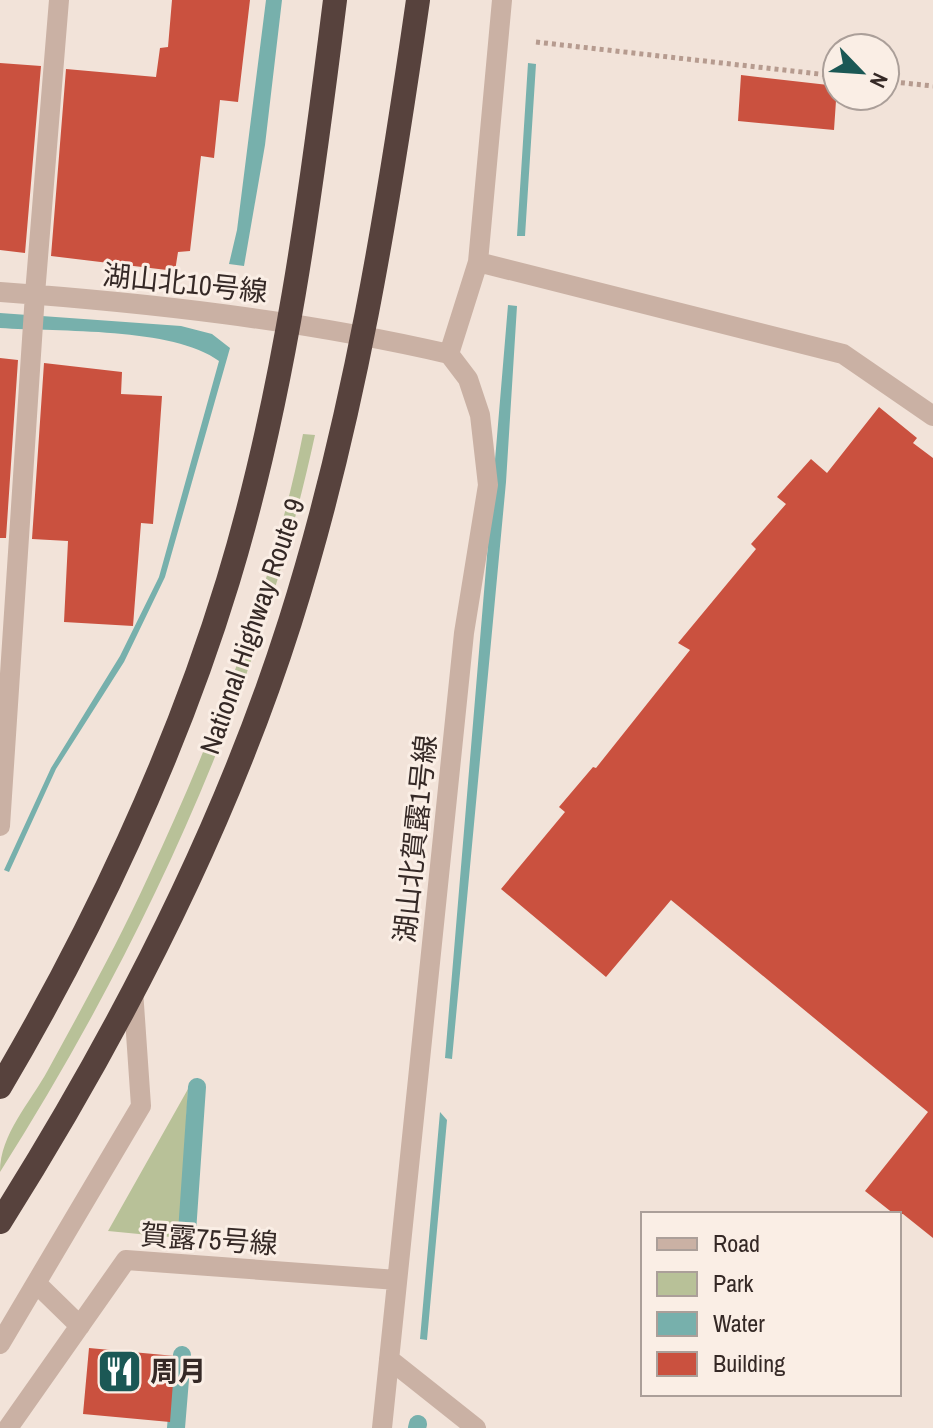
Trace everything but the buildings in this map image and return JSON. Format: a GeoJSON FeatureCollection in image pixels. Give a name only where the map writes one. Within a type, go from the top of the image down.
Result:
{"type":"FeatureCollection","features":[{"type":"Feature","properties":{"kind":"highway","name":"National Highway Route 9"},"geometry":{"type":"LineString","coordinates":[[0,1087],[87,927],[154,775],[208,640],[261,457],[287,322],[335,0]]}},
{"type":"Feature","properties":{"kind":"highway","name":"National Highway Route 9"},"geometry":{"type":"LineString","coordinates":[[0,1222],[133,990],[188,877],[267,692],[329,488],[363,334],[418,0]]}},
{"type":"Feature","properties":{"kind":"street"},"geometry":{"type":"LineString","coordinates":[[0,826],[35,294],[59,0]]}},
{"type":"Feature","properties":{"kind":"street"},"geometry":{"type":"LineString","coordinates":[[363,334],[449,354],[478,262],[502,0]]}},
{"type":"Feature","properties":{"kind":"street"},"geometry":{"type":"LineString","coordinates":[[478,262],[843,354],[933,416]]}},
{"type":"Feature","properties":{"kind":"street","name":"湖山北10号線"},"geometry":{"type":"LineString","coordinates":[[0,292],[287,322],[363,334]]}},
{"type":"Feature","properties":{"kind":"street","name":"湖山北賀露1号線"},"geometry":{"type":"LineString","coordinates":[[382,1428],[464,633],[488,485],[480,415],[468,379],[449,354]]}},
{"type":"Feature","properties":{"kind":"street"},"geometry":{"type":"LineString","coordinates":[[0,1344],[38,1285],[141,1106],[133,990]]}},
{"type":"Feature","properties":{"kind":"street","name":"賀露75号線"},"geometry":{"type":"LineString","coordinates":[[8,1428],[126,1260],[397,1280]]}},
{"type":"Feature","properties":{"kind":"street"},"geometry":{"type":"LineString","coordinates":[[38,1285],[80,1326]]}},
{"type":"Feature","properties":{"kind":"street"},"geometry":{"type":"LineString","coordinates":[[389,1359],[476,1428]]}},
{"type":"Feature","properties":{"kind":"path"},"geometry":{"type":"LineString","coordinates":[[498,38],[821,74]]}},
{"type":"Feature","properties":{"kind":"path"},"geometry":{"type":"LineString","coordinates":[[901,83],[933,86]]}},
{"type":"Feature","properties":{"kind":"green space"},"geometry":{"type":"Polygon","coordinates":[[[303,434],[315,435],[291,532],[262,628],[190,817],[101,999],[0,1172],[1,1158],[10,1132],[48,1070],[113,949],[197,768],[258,604],[303,434]]]}},
{"type":"Feature","properties":{"kind":"green space"},"geometry":{"type":"Polygon","coordinates":[[[188,1089],[180,1238],[108,1231],[188,1089]]]}},
{"type":"Feature","properties":{"kind":"water"},"geometry":{"type":"Polygon","coordinates":[[[266,0],[282,0],[265,145],[244,266],[229,264],[237,230],[266,0]]]}},
{"type":"Feature","properties":{"kind":"water"},"geometry":{"type":"Polygon","coordinates":[[[528,63],[536,64],[525,236],[517,236],[528,63]]]}},
{"type":"Feature","properties":{"kind":"water"},"geometry":{"type":"Polygon","coordinates":[[[508,305],[517,306],[506,482],[452,1059],[445,1058],[508,305]]]}},
{"type":"Feature","properties":{"kind":"water"},"geometry":{"type":"Polygon","coordinates":[[[0,313],[181,326],[212,334],[230,348],[165,577],[124,662],[56,769],[9,872],[4,870],[51,768],[120,656],[159,577],[219,361],[199,350],[145,337],[0,328],[0,313]]]}},
{"type":"Feature","properties":{"kind":"water"},"geometry":{"type":"Polygon","coordinates":[[[440,1112],[447,1120],[427,1340],[420,1339],[440,1112]]]}},
{"type":"Feature","properties":{"kind":"waterway"},"geometry":{"type":"LineString","coordinates":[[187,1232],[197,1087]]}},
{"type":"Feature","properties":{"kind":"waterway"},"geometry":{"type":"LineString","coordinates":[[176,1428],[182,1355]]}},
{"type":"Feature","properties":{"kind":"waterway"},"geometry":{"type":"LineString","coordinates":[[417,1428],[418,1424]]}},
{"type":"Feature","properties":{"kind":"place","name":"周月"},"geometry":{"type":"Point","coordinates":[119,1371]}}]}
